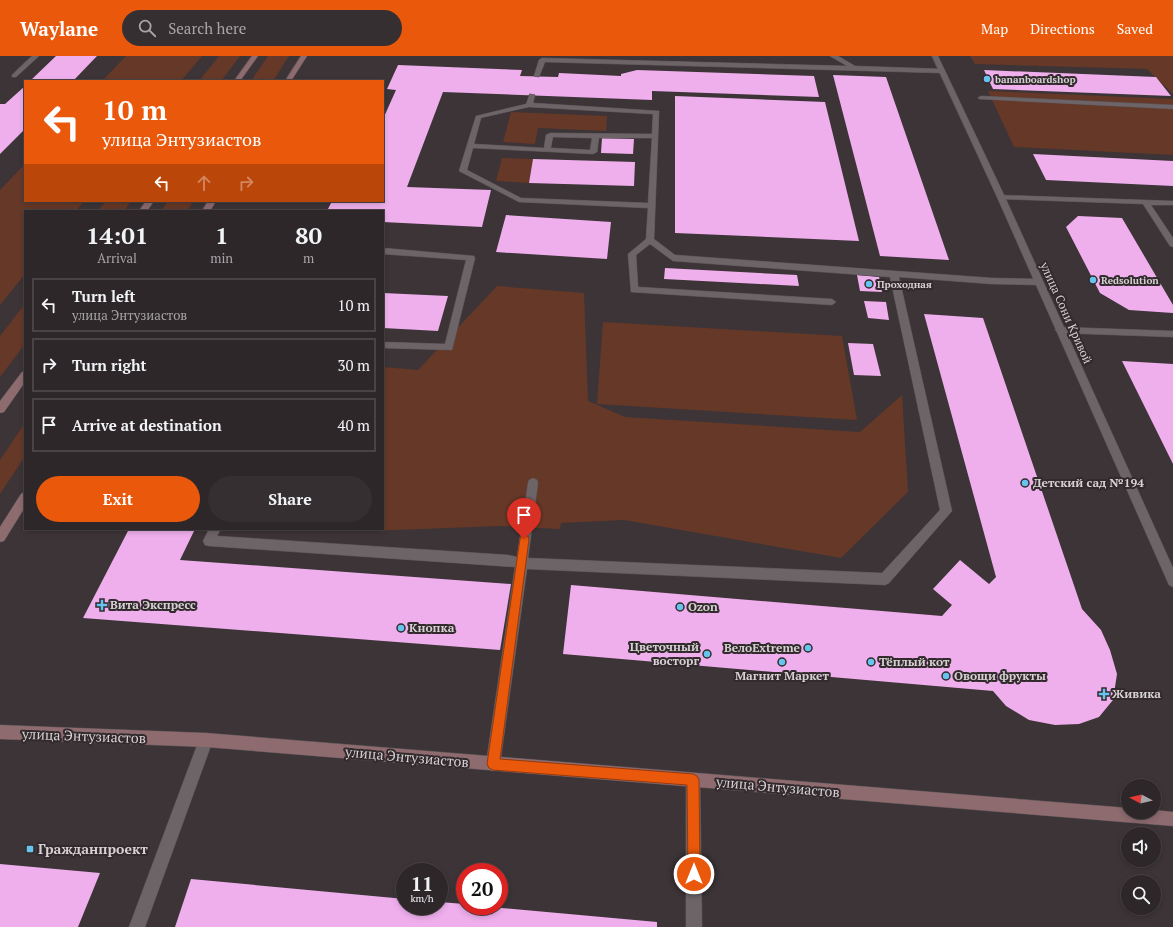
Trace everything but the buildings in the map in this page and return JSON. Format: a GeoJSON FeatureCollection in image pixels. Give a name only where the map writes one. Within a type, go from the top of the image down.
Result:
{"type":"FeatureCollection","features":[{"type":"Feature","properties":{"kind":"main road"},"geometry":{"type":"LineString","coordinates":[[238,80],[255,56]]}},
{"type":"Feature","properties":{"kind":"main road"},"geometry":{"type":"LineString","coordinates":[[289,80],[304,56]]}},
{"type":"Feature","properties":{"kind":"main road"},"geometry":{"type":"LineString","coordinates":[[0,409],[24,376]]}},
{"type":"Feature","properties":{"kind":"main road"},"geometry":{"type":"LineString","coordinates":[[0,537],[24,499]]}},
{"type":"Feature","properties":{"kind":"main road","name":"улица Энтузиастов"},"geometry":{"type":"LineString","coordinates":[[0,732],[206,740],[1173,819]]}},
{"type":"Feature","properties":{"kind":"street"},"geometry":{"type":"LineString","coordinates":[[14,76],[36,56]]}},
{"type":"Feature","properties":{"kind":"street"},"geometry":{"type":"LineString","coordinates":[[833,56],[854,68]]}},
{"type":"Feature","properties":{"kind":"street","name":"улица Сони Кривой"},"geometry":{"type":"LineString","coordinates":[[935,56],[1001,197],[1173,581]]}},
{"type":"Feature","properties":{"kind":"street"},"geometry":{"type":"LineString","coordinates":[[537,76],[542,60],[942,71]]}},
{"type":"Feature","properties":{"kind":"street"},"geometry":{"type":"LineString","coordinates":[[529,105],[532,95]]}},
{"type":"Feature","properties":{"kind":"street"},"geometry":{"type":"LineString","coordinates":[[981,98],[1173,107]]}},
{"type":"Feature","properties":{"kind":"street"},"geometry":{"type":"LineString","coordinates":[[650,240],[657,112],[529,105],[478,117],[463,171],[519,200],[651,206]]}},
{"type":"Feature","properties":{"kind":"street"},"geometry":{"type":"LineString","coordinates":[[547,150],[550,135],[655,136]]}},
{"type":"Feature","properties":{"kind":"street"},"geometry":{"type":"LineString","coordinates":[[470,146],[593,152],[596,136]]}},
{"type":"Feature","properties":{"kind":"street"},"geometry":{"type":"LineString","coordinates":[[1001,197],[1173,203]]}},
{"type":"Feature","properties":{"kind":"street"},"geometry":{"type":"LineString","coordinates":[[1145,202],[1173,244]]}},
{"type":"Feature","properties":{"kind":"street"},"geometry":{"type":"LineString","coordinates":[[650,240],[673,258],[992,281],[1039,282]]}},
{"type":"Feature","properties":{"kind":"street"},"geometry":{"type":"LineString","coordinates":[[650,240],[632,254],[634,290],[832,302]]}},
{"type":"Feature","properties":{"kind":"street"},"geometry":{"type":"LineString","coordinates":[[384,251],[471,258],[449,348],[384,345]]}},
{"type":"Feature","properties":{"kind":"street"},"geometry":{"type":"LineString","coordinates":[[214,530],[209,541],[508,560],[521,563],[884,579],[946,511],[894,273]]}},
{"type":"Feature","properties":{"kind":"street"},"geometry":{"type":"LineString","coordinates":[[1060,330],[1173,334]]}},
{"type":"Feature","properties":{"kind":"street"},"geometry":{"type":"LineString","coordinates":[[493,764],[533,483]]}},
{"type":"Feature","properties":{"kind":"street"},"geometry":{"type":"LineString","coordinates":[[137,927],[206,740]]}},
{"type":"Feature","properties":{"kind":"street"},"geometry":{"type":"LineString","coordinates":[[693,780],[694,927]]}},
{"type":"Feature","properties":{"kind":"shaded area"},"geometry":{"type":"Polygon","coordinates":[[[126,56],[202,56],[182,80],[103,80],[126,56]]]}},
{"type":"Feature","properties":{"kind":"shaded area"},"geometry":{"type":"Polygon","coordinates":[[[219,56],[240,56],[222,80],[200,80],[219,56]]]}},
{"type":"Feature","properties":{"kind":"shaded area"},"geometry":{"type":"Polygon","coordinates":[[[268,56],[289,56],[274,80],[252,80],[268,56]]]}},
{"type":"Feature","properties":{"kind":"shaded area"},"geometry":{"type":"Polygon","coordinates":[[[970,56],[1173,56],[1173,94],[1147,69],[975,64],[970,56]]]}},
{"type":"Feature","properties":{"kind":"shaded area"},"geometry":{"type":"Polygon","coordinates":[[[988,91],[1173,99],[1173,155],[1014,147],[988,91]]]}},
{"type":"Feature","properties":{"kind":"shaded area"},"geometry":{"type":"Polygon","coordinates":[[[511,112],[607,116],[606,131],[538,128],[535,144],[503,142],[511,112]]]}},
{"type":"Feature","properties":{"kind":"shaded area"},"geometry":{"type":"Polygon","coordinates":[[[502,158],[533,159],[529,183],[496,181],[502,158]]]}},
{"type":"Feature","properties":{"kind":"shaded area"},"geometry":{"type":"Polygon","coordinates":[[[24,165],[24,202],[83,202],[77,210],[24,210],[24,275],[0,305],[0,190],[24,165]]]}},
{"type":"Feature","properties":{"kind":"shaded area"},"geometry":{"type":"Polygon","coordinates":[[[105,202],[130,202],[125,210],[99,210],[105,202]]]}},
{"type":"Feature","properties":{"kind":"shaded area"},"geometry":{"type":"Polygon","coordinates":[[[167,202],[193,202],[188,210],[162,210],[167,202]]]}},
{"type":"Feature","properties":{"kind":"shaded area"},"geometry":{"type":"Polygon","coordinates":[[[497,286],[584,293],[588,401],[625,417],[860,432],[902,395],[908,492],[841,558],[624,520],[561,523],[560,529],[500,526],[369,531],[362,530],[384,530],[384,367],[418,370],[497,286]]]}},
{"type":"Feature","properties":{"kind":"shaded area"},"geometry":{"type":"Polygon","coordinates":[[[24,305],[24,345],[0,377],[0,336],[24,305]]]}},
{"type":"Feature","properties":{"kind":"shaded area"},"geometry":{"type":"Polygon","coordinates":[[[603,322],[842,336],[857,420],[597,404],[603,322]]]}},
{"type":"Feature","properties":{"kind":"shaded area"},"geometry":{"type":"Polygon","coordinates":[[[24,424],[24,458],[0,494],[0,460],[24,424]]]}},
{"type":"Feature","properties":{"kind":"place","name":"bananboardshop"},"geometry":{"type":"Point","coordinates":[987,79]}},
{"type":"Feature","properties":{"kind":"place","name":"Redsolution"},"geometry":{"type":"Point","coordinates":[1093,280]}},
{"type":"Feature","properties":{"kind":"place","name":"Проходная"},"geometry":{"type":"Point","coordinates":[869,284]}},
{"type":"Feature","properties":{"kind":"place","name":"Детский сад №194"},"geometry":{"type":"Point","coordinates":[1025,483]}},
{"type":"Feature","properties":{"kind":"place","name":"Вита Экспресс"},"geometry":{"type":"Point","coordinates":[102,605]}},
{"type":"Feature","properties":{"kind":"place","name":"Ozon"},"geometry":{"type":"Point","coordinates":[680,607]}},
{"type":"Feature","properties":{"kind":"place","name":"Кнопка"},"geometry":{"type":"Point","coordinates":[401,628]}},
{"type":"Feature","properties":{"kind":"place","name":"ВелоExtreme"},"geometry":{"type":"Point","coordinates":[808,648]}},
{"type":"Feature","properties":{"kind":"place","name":"Цветочный восторг"},"geometry":{"type":"Point","coordinates":[707,654]}},
{"type":"Feature","properties":{"kind":"place","name":"Магнит Маркет"},"geometry":{"type":"Point","coordinates":[782,662]}},
{"type":"Feature","properties":{"kind":"place","name":"Тёплый кот"},"geometry":{"type":"Point","coordinates":[871,662]}},
{"type":"Feature","properties":{"kind":"place","name":"Овощи фрукты"},"geometry":{"type":"Point","coordinates":[946,676]}},
{"type":"Feature","properties":{"kind":"place","name":"Живика"},"geometry":{"type":"Point","coordinates":[1104,694]}},
{"type":"Feature","properties":{"kind":"place","name":"Гражданпроект"},"geometry":{"type":"Point","coordinates":[30,849]}},
{"type":"Feature","properties":{"kind":"route"},"geometry":{"type":"LineString","coordinates":[[524,539],[493,764],[693,780],[694,874]]}}]}
